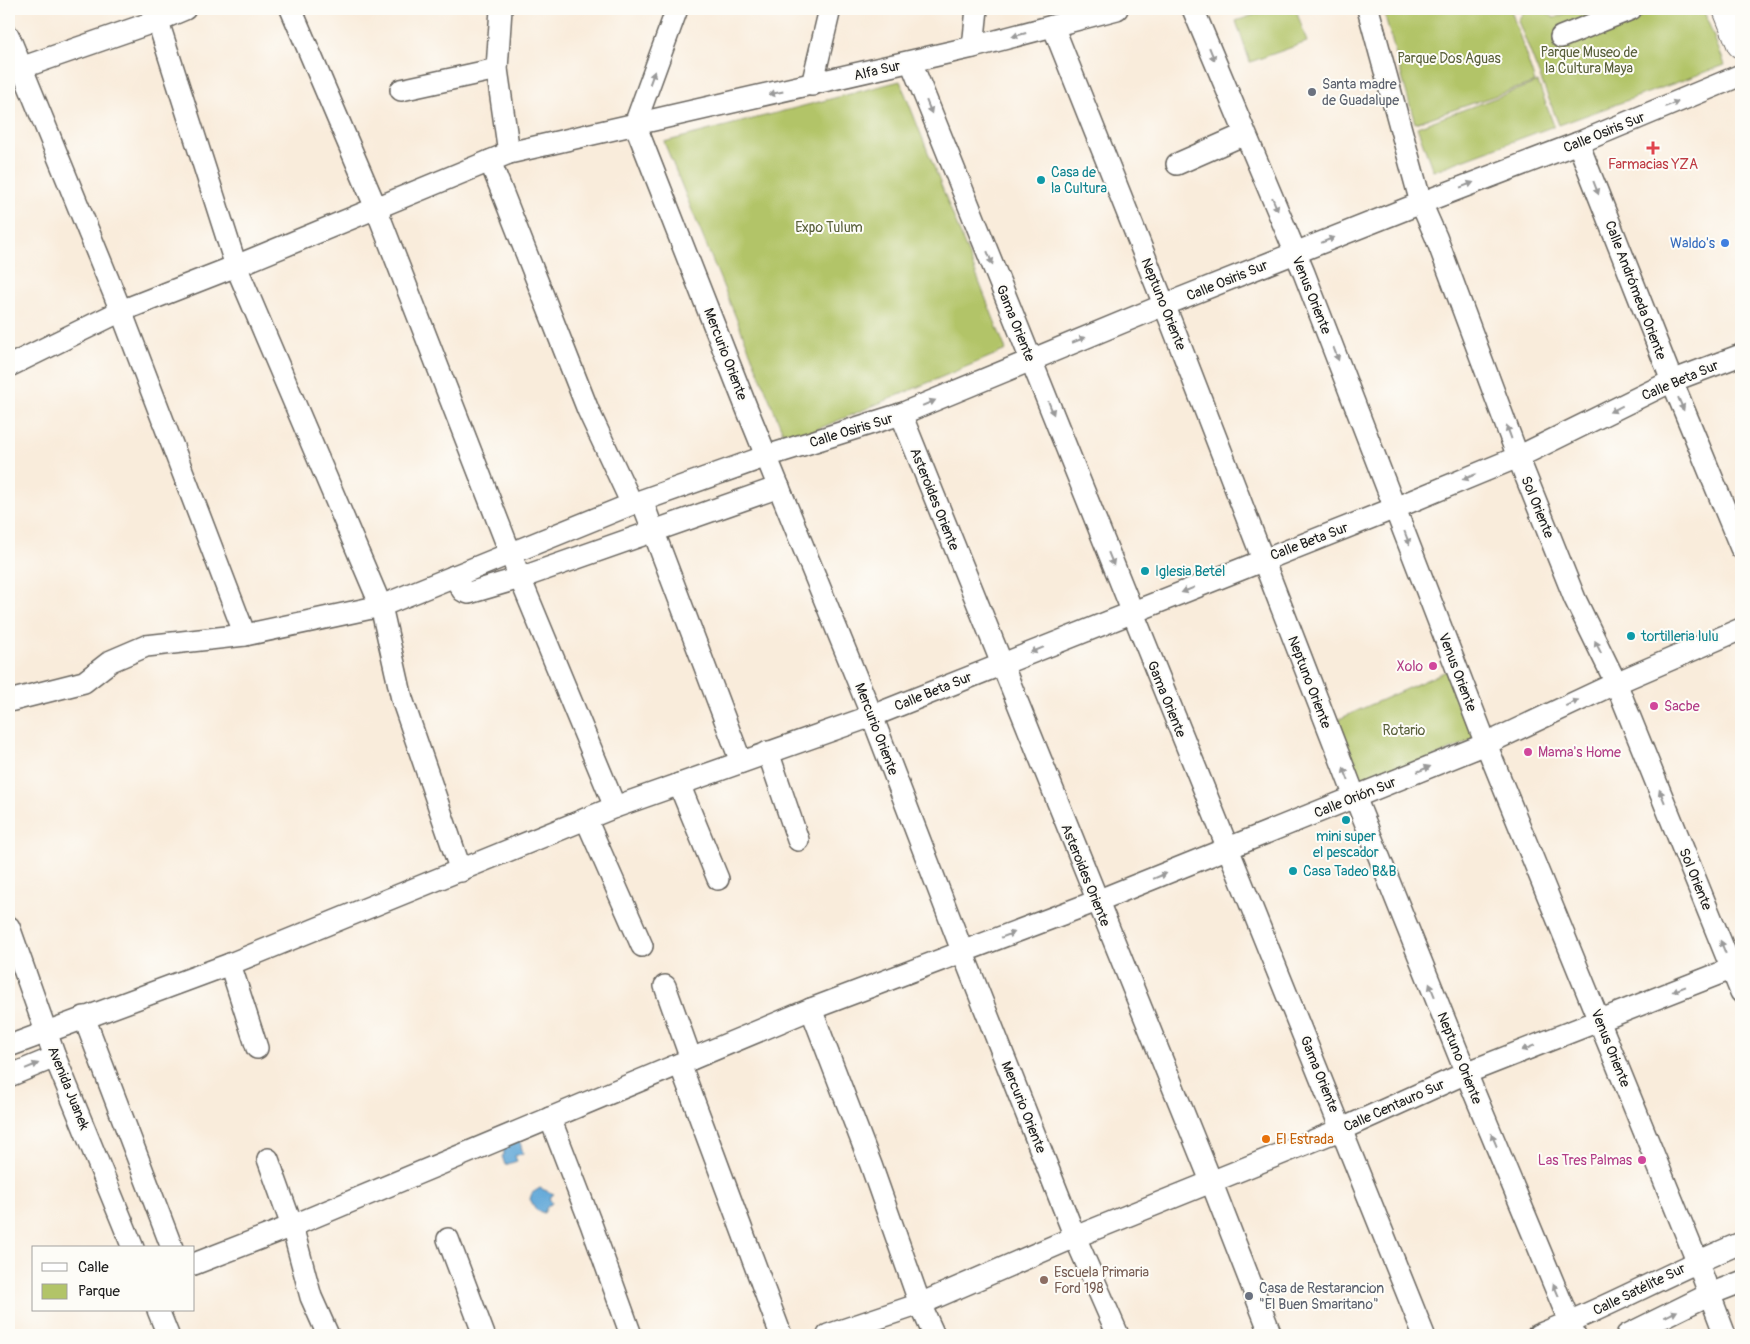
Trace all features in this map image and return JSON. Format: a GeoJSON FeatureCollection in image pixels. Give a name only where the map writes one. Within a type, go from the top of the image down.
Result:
{"type":"FeatureCollection","features":[{"type":"Feature","properties":{"kind":"main road"},"geometry":{"type":"LineString","coordinates":[[1727,9],[1741,44]]}},
{"type":"Feature","properties":{"kind":"street"},"geometry":{"type":"LineString","coordinates":[[15,69],[156,14],[185,9]]}},
{"type":"Feature","properties":{"kind":"street"},"geometry":{"type":"LineString","coordinates":[[291,9],[376,208],[520,578],[615,807]]}},
{"type":"Feature","properties":{"kind":"street"},"geometry":{"type":"LineString","coordinates":[[501,9],[497,69],[500,157],[588,410],[653,531],[741,762]]}},
{"type":"Feature","properties":{"kind":"street"},"geometry":{"type":"LineString","coordinates":[[635,124],[676,9]]}},
{"type":"Feature","properties":{"kind":"street"},"geometry":{"type":"LineString","coordinates":[[812,85],[830,9]]}},
{"type":"Feature","properties":{"kind":"street"},"geometry":{"type":"LineString","coordinates":[[973,47],[977,9]]}},
{"type":"Feature","properties":{"kind":"street","name":"Alfa Sur"},"geometry":{"type":"LineString","coordinates":[[9,366],[120,311],[236,266],[500,157],[635,124],[911,62],[1117,9]]}},
{"type":"Feature","properties":{"kind":"street","name":"Venus Oriente"},"geometry":{"type":"LineString","coordinates":[[1193,9],[1296,253],[1486,744],[1698,1261],[1726,1335]]}},
{"type":"Feature","properties":{"kind":"street","name":"Sol Oriente"},"geometry":{"type":"LineString","coordinates":[[1368,9],[1421,203],[1436,237],[1518,457],[1575,599],[1616,683],[1737,967],[1741,992]]}},
{"type":"Feature","properties":{"kind":"street"},"geometry":{"type":"LineString","coordinates":[[1561,37],[1631,9]]}},
{"type":"Feature","properties":{"kind":"street"},"geometry":{"type":"LineString","coordinates":[[156,14],[236,266],[381,606],[402,699],[461,870]]}},
{"type":"Feature","properties":{"kind":"street","name":"Neptuno Oriente"},"geometry":{"type":"LineString","coordinates":[[1053,26],[1164,305],[1355,797],[1572,1329]]}},
{"type":"Feature","properties":{"kind":"street"},"geometry":{"type":"LineString","coordinates":[[9,37],[15,69],[120,311],[245,634]]}},
{"type":"Feature","properties":{"kind":"street","name":"Gama Oriente"},"geometry":{"type":"LineString","coordinates":[[911,62],[1424,1335]]}},
{"type":"Feature","properties":{"kind":"street"},"geometry":{"type":"LineString","coordinates":[[401,90],[497,69]]}},
{"type":"Feature","properties":{"kind":"street","name":"Calle Osiris Sur"},"geometry":{"type":"LineString","coordinates":[[9,701],[84,682],[112,661],[146,646],[245,634],[381,606],[637,502],[767,456],[901,414],[1164,305],[1578,143],[1741,76]]}},
{"type":"Feature","properties":{"kind":"street","name":"Mercurio Oriente"},"geometry":{"type":"LineString","coordinates":[[635,124],[872,716],[1075,1237],[1118,1335]]}},
{"type":"Feature","properties":{"kind":"street"},"geometry":{"type":"LineString","coordinates":[[1177,164],[1245,134]]}},
{"type":"Feature","properties":{"kind":"street","name":"Calle Andrómeda Oriente"},"geometry":{"type":"LineString","coordinates":[[1578,143],[1672,381],[1741,548]]}},
{"type":"Feature","properties":{"kind":"street","name":"Calle Beta Sur"},"geometry":{"type":"LineString","coordinates":[[9,1046],[230,964],[615,807],[872,716],[1395,508],[1518,457],[1672,381],[1741,355]]}},
{"type":"Feature","properties":{"kind":"street","name":"Asteroides Oriente"},"geometry":{"type":"LineString","coordinates":[[901,414],[1211,1181],[1271,1335]]}},
{"type":"Feature","properties":{"kind":"street"},"geometry":{"type":"LineString","coordinates":[[454,576],[463,591],[469,593],[520,578],[779,487]]}},
{"type":"Feature","properties":{"kind":"street","name":"Calle Orión Sur"},"geometry":{"type":"LineString","coordinates":[[195,1264],[292,1226],[811,1009],[1097,901],[1486,744],[1616,683],[1741,629]]}},
{"type":"Feature","properties":{"kind":"street"},"geometry":{"type":"LineString","coordinates":[[768,752],[798,840]]}},
{"type":"Feature","properties":{"kind":"street"},"geometry":{"type":"LineString","coordinates":[[679,784],[718,879]]}},
{"type":"Feature","properties":{"kind":"street"},"geometry":{"type":"LineString","coordinates":[[586,819],[642,946]]}},
{"type":"Feature","properties":{"kind":"street","name":"Avenida Juanek"},"geometry":{"type":"LineString","coordinates":[[9,927],[55,1056],[132,1246]]}},
{"type":"Feature","properties":{"kind":"street"},"geometry":{"type":"LineString","coordinates":[[230,964],[257,1048]]}},
{"type":"Feature","properties":{"kind":"street","name":"Calle Centauro Sur"},"geometry":{"type":"LineString","coordinates":[[828,1335],[920,1304],[1075,1237],[1342,1129],[1466,1073],[1737,967]]}},
{"type":"Feature","properties":{"kind":"street"},"geometry":{"type":"LineString","coordinates":[[665,986],[686,1061],[781,1335]]}},
{"type":"Feature","properties":{"kind":"street"},"geometry":{"type":"LineString","coordinates":[[811,1009],[871,1165],[920,1304],[934,1335]]}},
{"type":"Feature","properties":{"kind":"street"},"geometry":{"type":"LineString","coordinates":[[84,1017],[171,1246]]}},
{"type":"Feature","properties":{"kind":"street"},"geometry":{"type":"LineString","coordinates":[[9,1076],[55,1056]]}},
{"type":"Feature","properties":{"kind":"street"},"geometry":{"type":"LineString","coordinates":[[550,1118],[631,1335]]}},
{"type":"Feature","properties":{"kind":"street"},"geometry":{"type":"LineString","coordinates":[[268,1159],[292,1226],[311,1297],[328,1335]]}},
{"type":"Feature","properties":{"kind":"street"},"geometry":{"type":"LineString","coordinates":[[448,1239],[484,1335]]}},
{"type":"Feature","properties":{"kind":"street","name":"Calle Satélite Sur"},"geometry":{"type":"LineString","coordinates":[[1538,1335],[1572,1329],[1698,1261],[1741,1243]]}},
{"type":"Feature","properties":{"kind":"street"},"geometry":{"type":"LineString","coordinates":[[1627,1335],[1710,1294],[1741,1282]]}},
{"type":"Feature","properties":{"kind":"street"},"geometry":{"type":"LineString","coordinates":[[159,1312],[168,1335]]}},
{"type":"Feature","properties":{"kind":"green space"},"geometry":{"type":"Polygon","coordinates":[[[1271,9],[1296,9],[1307,42],[1250,62],[1236,21],[1271,9]]]}},
{"type":"Feature","properties":{"kind":"green space","name":"Parque Dos Aguas"},"geometry":{"type":"Polygon","coordinates":[[[1383,9],[1512,9],[1535,82],[1415,123],[1383,9]]]}},
{"type":"Feature","properties":{"kind":"green space","name":"Parque Museo de la Cultura Maya"},"geometry":{"type":"Polygon","coordinates":[[[1576,9],[1703,9],[1725,65],[1559,125],[1518,21],[1523,12],[1527,11],[1543,11],[1554,18],[1576,9]]]}},
{"type":"Feature","properties":{"kind":"green space","name":"Expo Tulum"},"geometry":{"type":"Polygon","coordinates":[[[900,81],[1006,350],[787,442],[664,142],[900,81]]]}},
{"type":"Feature","properties":{"kind":"green space"},"geometry":{"type":"Polygon","coordinates":[[[1538,82],[1554,126],[1433,171],[1417,127],[1538,82]]]}},
{"type":"Feature","properties":{"kind":"green space","name":"Rotario"},"geometry":{"type":"Polygon","coordinates":[[[1453,668],[1479,737],[1357,791],[1330,723],[1453,668]]]}},
{"type":"Feature","properties":{"kind":"water"},"geometry":{"type":"Polygon","coordinates":[[[518,1135],[523,1153],[515,1156],[517,1161],[505,1165],[502,1156],[504,1155],[502,1140],[518,1135]]]}},
{"type":"Feature","properties":{"kind":"water"},"geometry":{"type":"Polygon","coordinates":[[[540,1188],[554,1194],[549,1198],[552,1203],[544,1213],[536,1210],[530,1199],[532,1193],[540,1188]]]}},
{"type":"Feature","properties":{"kind":"place","name":"Santa madre de Guadalupe"},"geometry":{"type":"Point","coordinates":[1312,92]}},
{"type":"Feature","properties":{"kind":"place","name":"Farmacias YZA"},"geometry":{"type":"Point","coordinates":[1653,148]}},
{"type":"Feature","properties":{"kind":"place","name":"Casa de la Cultura"},"geometry":{"type":"Point","coordinates":[1041,180]}},
{"type":"Feature","properties":{"kind":"place","name":"Waldo's"},"geometry":{"type":"Point","coordinates":[1725,243]}},
{"type":"Feature","properties":{"kind":"place","name":"Iglesia Betel"},"geometry":{"type":"Point","coordinates":[1145,571]}},
{"type":"Feature","properties":{"kind":"place","name":"tortilleria lulu"},"geometry":{"type":"Point","coordinates":[1631,636]}},
{"type":"Feature","properties":{"kind":"place","name":"Xolo"},"geometry":{"type":"Point","coordinates":[1433,666]}},
{"type":"Feature","properties":{"kind":"place","name":"Sacbe"},"geometry":{"type":"Point","coordinates":[1654,706]}},
{"type":"Feature","properties":{"kind":"place","name":"Mama's Home"},"geometry":{"type":"Point","coordinates":[1528,752]}},
{"type":"Feature","properties":{"kind":"place","name":"mini super el pescador"},"geometry":{"type":"Point","coordinates":[1346,820]}},
{"type":"Feature","properties":{"kind":"place","name":"Casa Tadeo B&B"},"geometry":{"type":"Point","coordinates":[1293,871]}},
{"type":"Feature","properties":{"kind":"place","name":"El Estrada"},"geometry":{"type":"Point","coordinates":[1266,1139]}},
{"type":"Feature","properties":{"kind":"place","name":"Las Tres Palmas"},"geometry":{"type":"Point","coordinates":[1642,1160]}},
{"type":"Feature","properties":{"kind":"place","name":"Escuela Primaria Ford 198"},"geometry":{"type":"Point","coordinates":[1044,1280]}},
{"type":"Feature","properties":{"kind":"place","name":"Casa de Restarancion \"El Buen Smaritano\""},"geometry":{"type":"Point","coordinates":[1249,1296]}}]}
